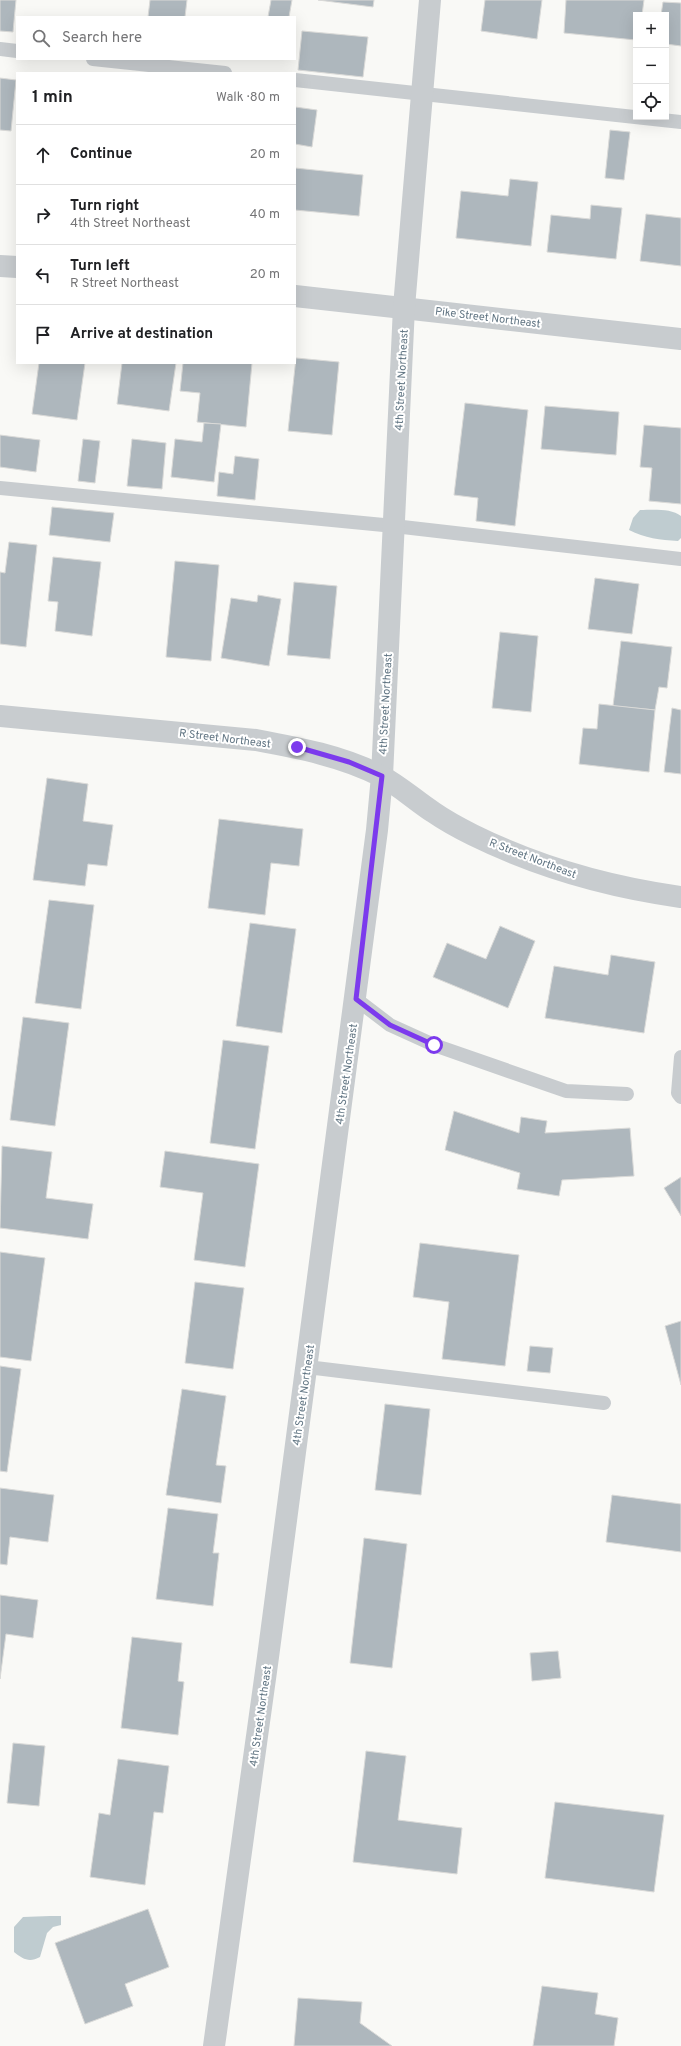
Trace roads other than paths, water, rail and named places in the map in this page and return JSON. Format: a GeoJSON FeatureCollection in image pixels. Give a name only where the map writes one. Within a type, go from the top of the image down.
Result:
{"type":"FeatureCollection","features":[{"type":"Feature","properties":{"kind":"street","name":"4th Street Northeast"},"geometry":{"type":"LineString","coordinates":[[214,2046],[356,999],[382,776],[404,307],[430,0]]}},
{"type":"Feature","properties":{"kind":"street"},"geometry":{"type":"LineString","coordinates":[[0,266],[16,267]]}},
{"type":"Feature","properties":{"kind":"street","name":"Pike Street Northeast"},"geometry":{"type":"LineString","coordinates":[[296,296],[681,339]]}},
{"type":"Feature","properties":{"kind":"street","name":"R Street Northeast"},"geometry":{"type":"LineString","coordinates":[[0,716],[256,740],[297,747],[349,762],[382,776],[433,812],[472,835],[525,858],[566,872],[613,885],[681,898]]}},
{"type":"Feature","properties":{"kind":"lane"},"geometry":{"type":"LineString","coordinates":[[0,49],[16,51]]}},
{"type":"Feature","properties":{"kind":"lane"},"geometry":{"type":"LineString","coordinates":[[103,60],[216,72]]}},
{"type":"Feature","properties":{"kind":"lane"},"geometry":{"type":"LineString","coordinates":[[296,80],[681,122]]}},
{"type":"Feature","properties":{"kind":"lane"},"geometry":{"type":"LineString","coordinates":[[0,488],[394,526],[681,558]]}},
{"type":"Feature","properties":{"kind":"lane"},"geometry":{"type":"LineString","coordinates":[[356,999],[390,1025],[434,1045],[558,1089],[566,1091],[627,1094]]}},
{"type":"Feature","properties":{"kind":"lane"},"geometry":{"type":"LineString","coordinates":[[681,1058],[678,1093],[681,1096]]}},
{"type":"Feature","properties":{"kind":"lane"},"geometry":{"type":"LineString","coordinates":[[307,1367],[604,1403]]}}]}
